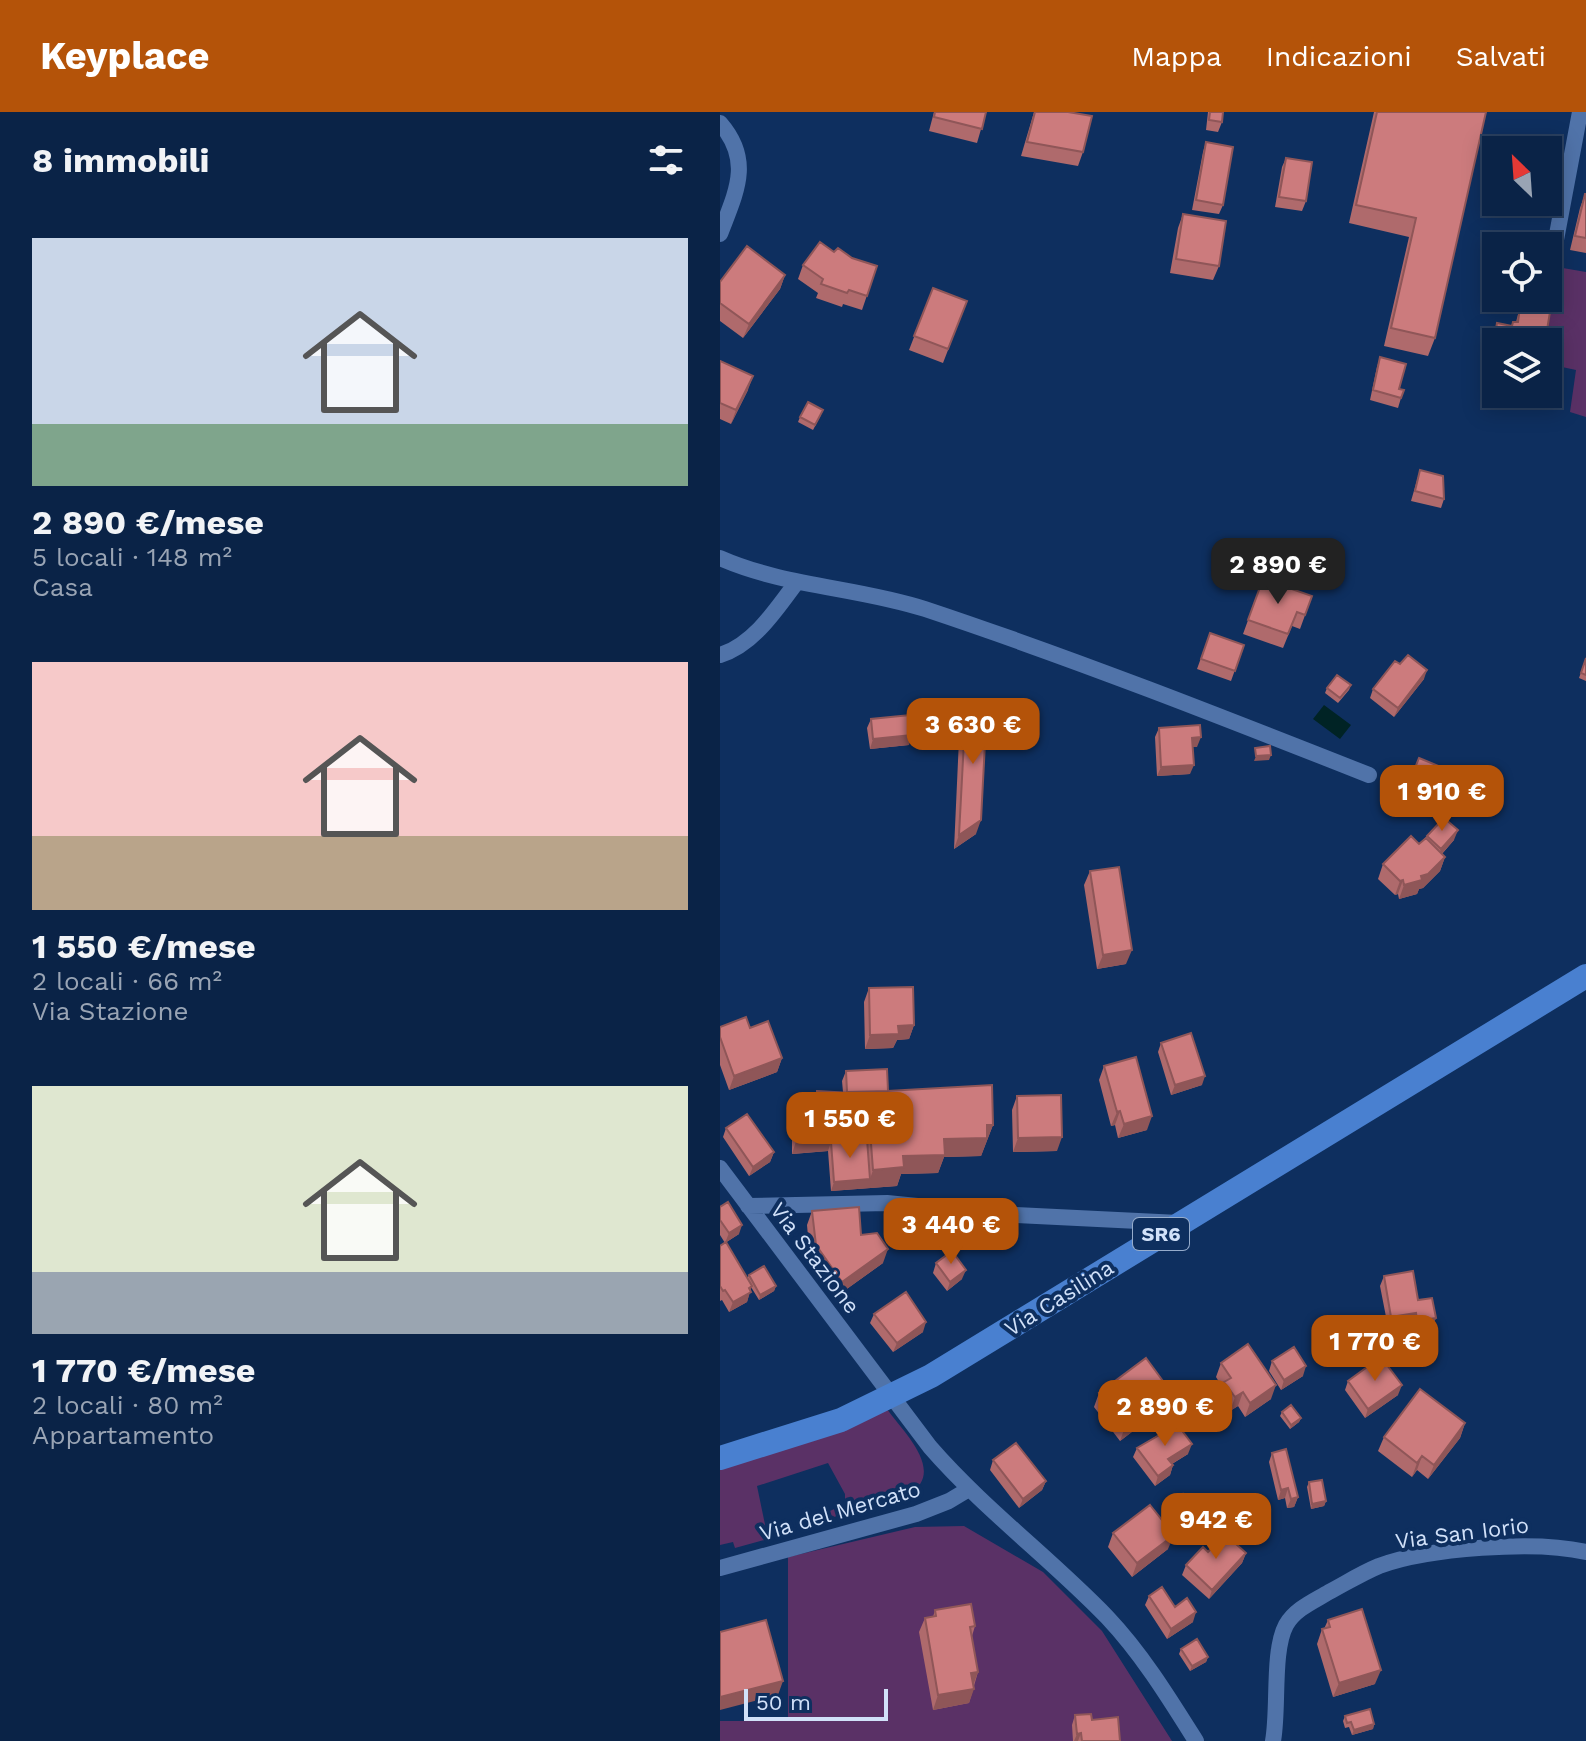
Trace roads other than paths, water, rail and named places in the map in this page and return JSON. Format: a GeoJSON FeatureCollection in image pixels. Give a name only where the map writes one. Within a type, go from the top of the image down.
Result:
{"type":"FeatureCollection","features":[{"type":"Feature","properties":{"kind":"main road","name":"Via Casilina"},"geometry":{"type":"LineString","coordinates":[[720,1458],[841,1420],[899,1393],[993,1340],[1179,1223],[1586,976]]}},
{"type":"Feature","properties":{"kind":"street"},"geometry":{"type":"LineString","coordinates":[[1557,232],[1580,112]]}},
{"type":"Feature","properties":{"kind":"street"},"geometry":{"type":"LineString","coordinates":[[720,123],[738,151],[740,169],[720,234]]}},
{"type":"Feature","properties":{"kind":"street"},"geometry":{"type":"LineString","coordinates":[[720,558],[756,573],[796,583],[879,596],[926,609],[1143,685],[1369,775]]}},
{"type":"Feature","properties":{"kind":"street"},"geometry":{"type":"LineString","coordinates":[[720,655],[735,649],[757,630],[796,583]]}},
{"type":"Feature","properties":{"kind":"street","name":"Via Stazione"},"geometry":{"type":"LineString","coordinates":[[720,1168],[913,1426],[969,1489],[1054,1565],[1119,1630],[1196,1741]]}},
{"type":"Feature","properties":{"kind":"street"},"geometry":{"type":"LineString","coordinates":[[748,1206],[887,1203],[1011,1215],[1179,1223]]}},
{"type":"Feature","properties":{"kind":"street","name":"Via del Mercato"},"geometry":{"type":"LineString","coordinates":[[720,1568],[916,1514],[969,1489]]}},
{"type":"Feature","properties":{"kind":"street","name":"Via San Iorio"},"geometry":{"type":"LineString","coordinates":[[1273,1741],[1283,1632],[1293,1616],[1310,1602],[1372,1569],[1409,1558],[1539,1545],[1586,1552]]}}]}
